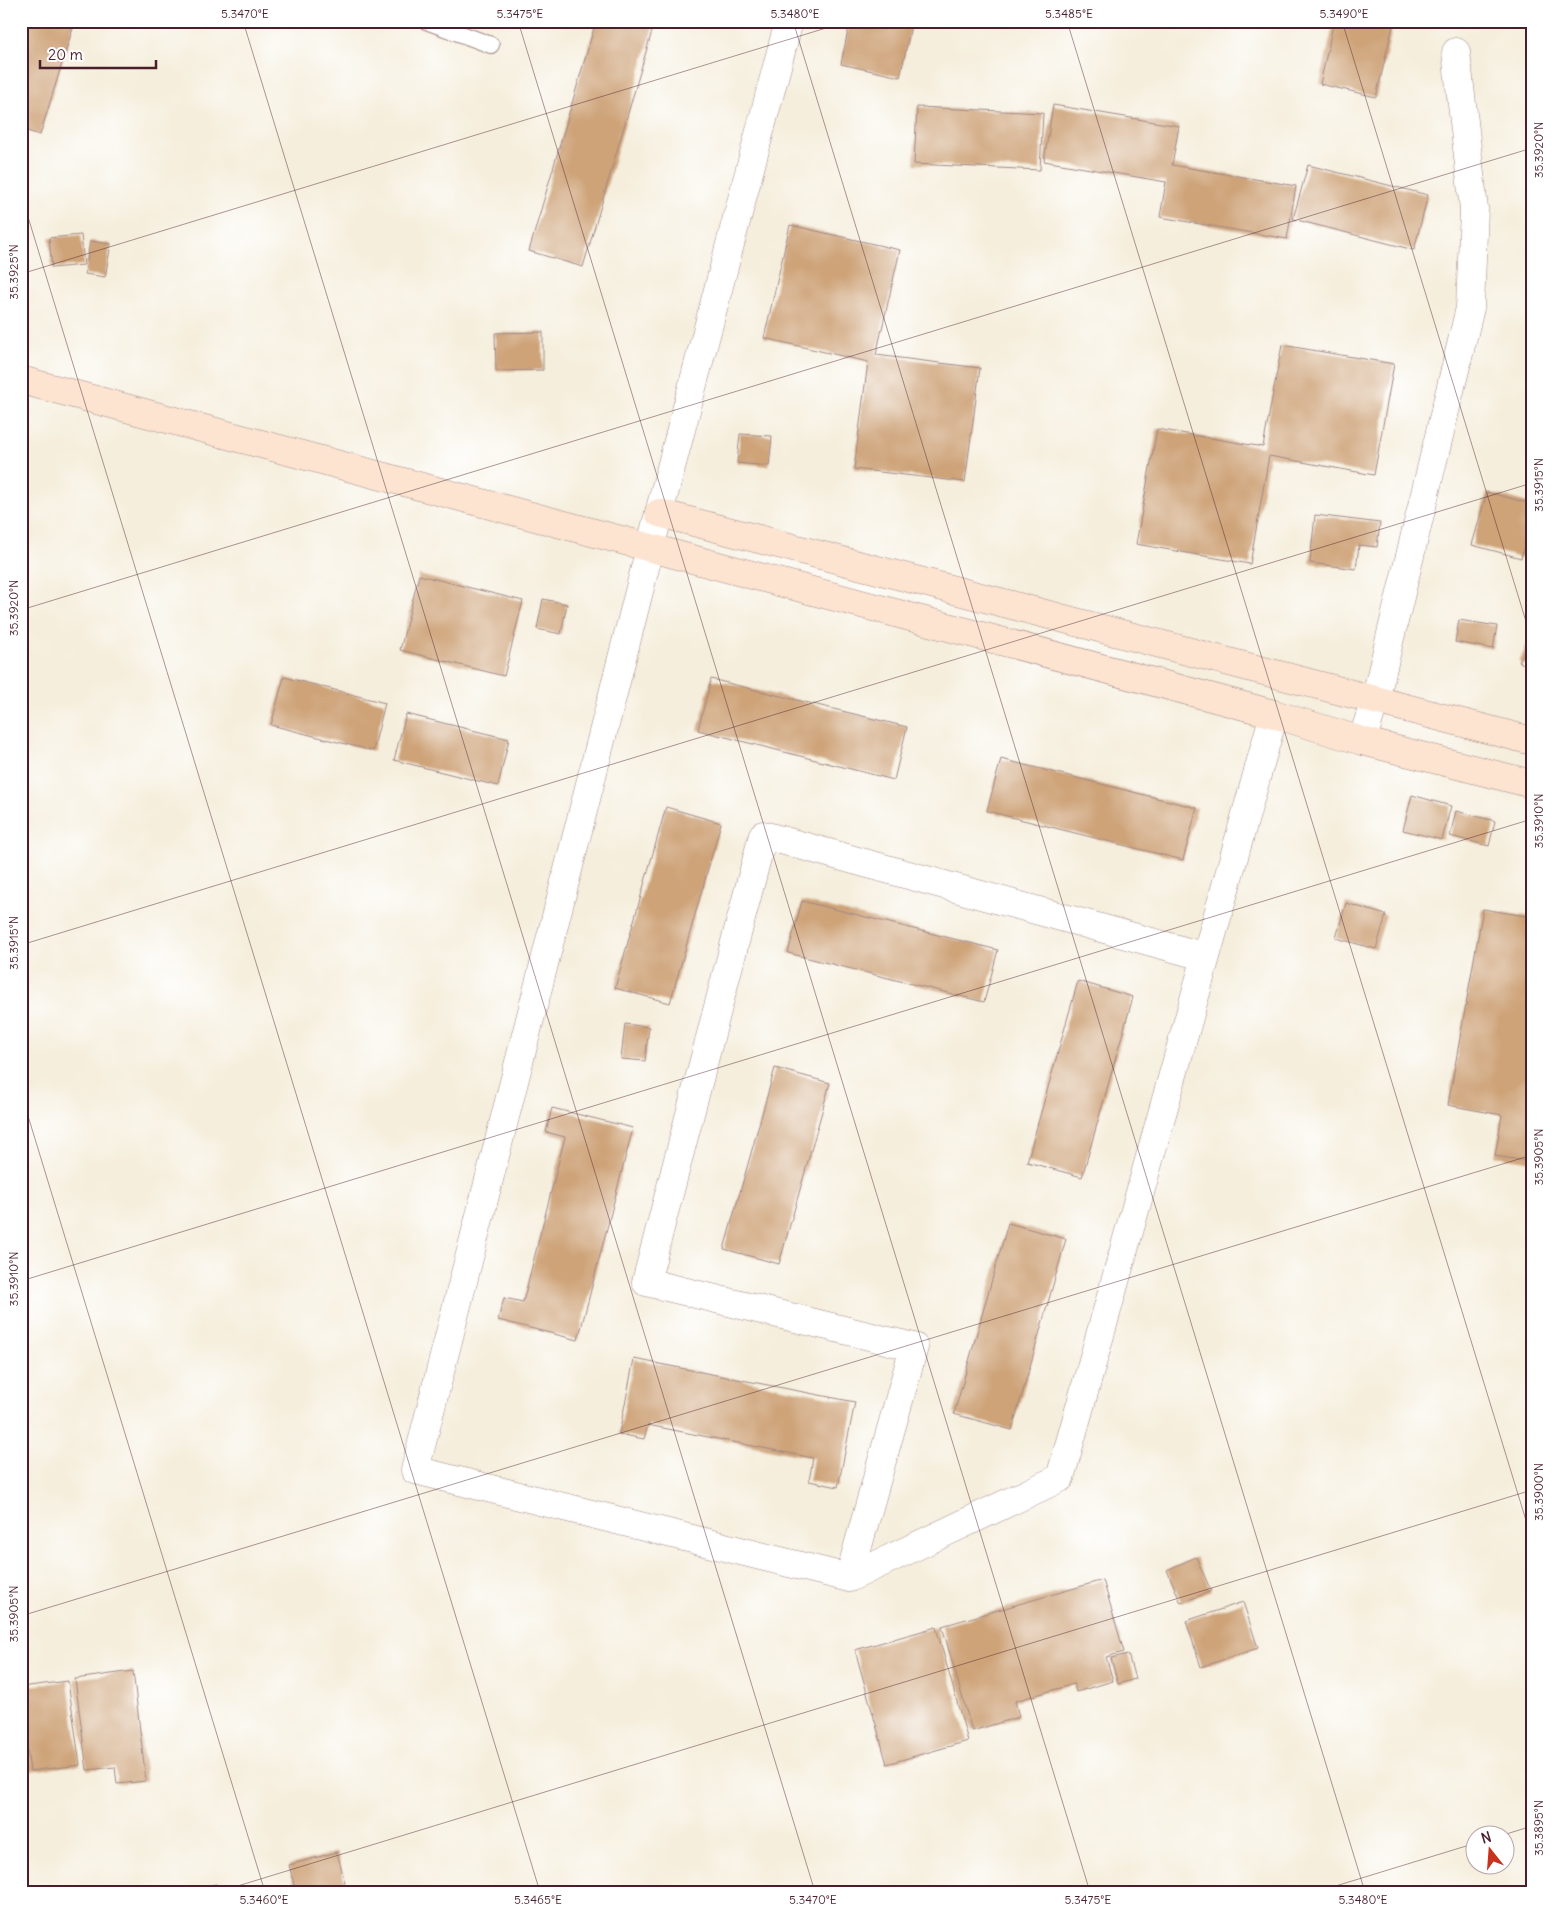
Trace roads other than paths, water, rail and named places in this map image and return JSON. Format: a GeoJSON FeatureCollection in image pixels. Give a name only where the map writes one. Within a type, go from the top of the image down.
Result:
{"type":"FeatureCollection","features":[{"type":"Feature","properties":{"kind":"street"},"geometry":{"type":"LineString","coordinates":[[789,21],[659,513],[415,1470],[849,1578],[1060,1478],[1274,714]]}},
{"type":"Feature","properties":{"kind":"street"},"geometry":{"type":"LineString","coordinates":[[1362,741],[1375,700],[1470,308],[1474,209],[1456,52]]}},
{"type":"Feature","properties":{"kind":"street"},"geometry":{"type":"LineString","coordinates":[[21,380],[1274,714],[1362,741],[1532,784]]}},
{"type":"Feature","properties":{"kind":"street"},"geometry":{"type":"LineString","coordinates":[[659,513],[1532,741]]}},
{"type":"Feature","properties":{"kind":"street"},"geometry":{"type":"LineString","coordinates":[[849,1578],[914,1347],[646,1282],[764,835],[1206,957]]}},
{"type":"Feature","properties":{"kind":"lane"},"geometry":{"type":"LineString","coordinates":[[426,21],[491,45]]}}]}
